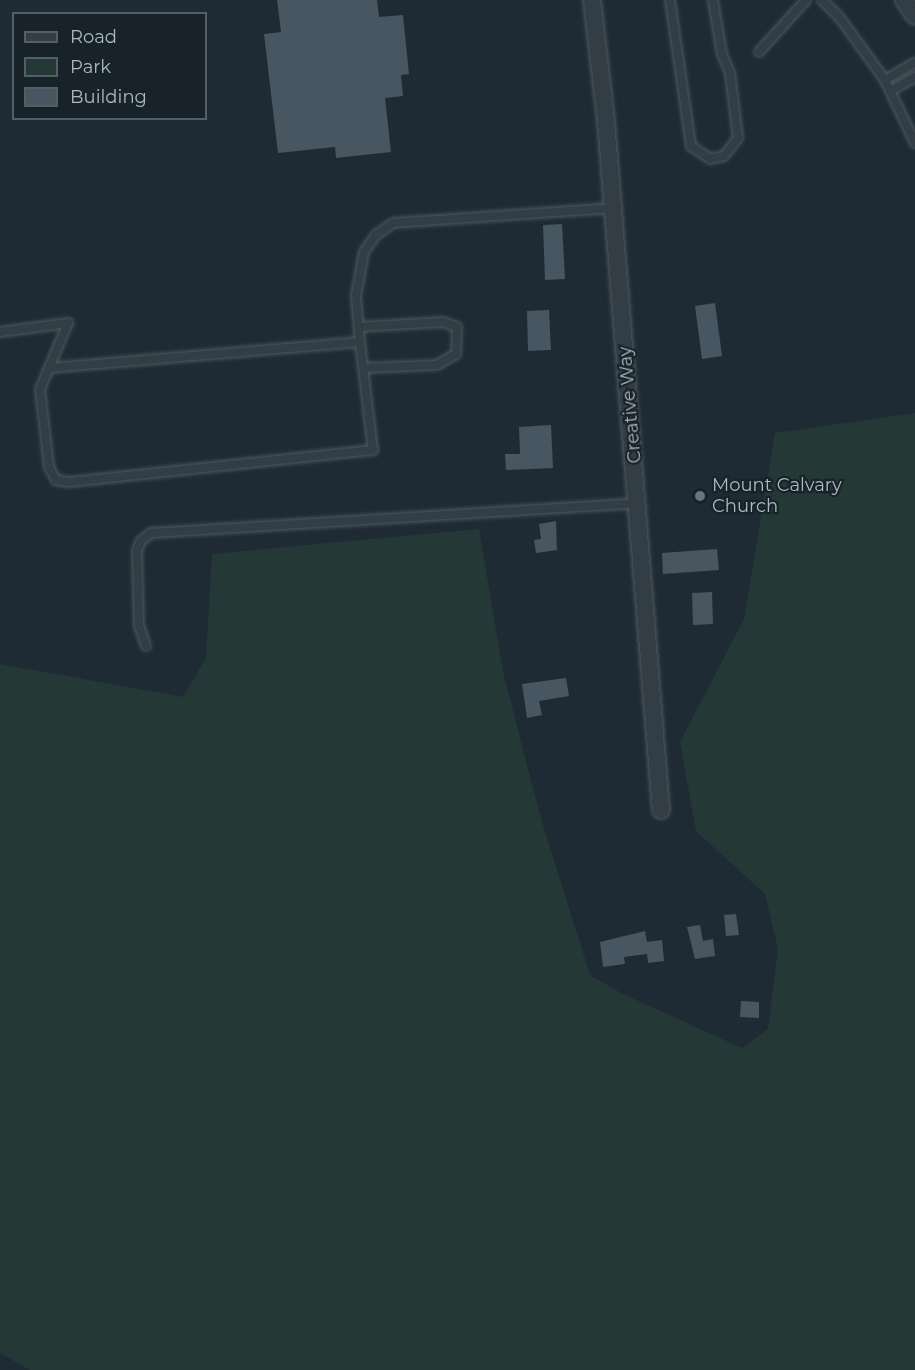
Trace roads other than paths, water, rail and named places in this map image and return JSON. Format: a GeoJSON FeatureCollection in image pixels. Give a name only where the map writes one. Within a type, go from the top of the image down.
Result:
{"type":"FeatureCollection","features":[{"type":"Feature","properties":{"kind":"street","name":"Creative Way"},"geometry":{"type":"LineString","coordinates":[[592,0],[613,208],[662,810]]}},
{"type":"Feature","properties":{"kind":"street"},"geometry":{"type":"LineString","coordinates":[[904,0],[915,16]]}},
{"type":"Feature","properties":{"kind":"lane"},"geometry":{"type":"LineString","coordinates":[[670,0],[691,146],[710,159],[724,156],[738,138],[730,73],[722,54],[713,0]]}},
{"type":"Feature","properties":{"kind":"lane"},"geometry":{"type":"LineString","coordinates":[[759,52],[806,0]]}},
{"type":"Feature","properties":{"kind":"lane"},"geometry":{"type":"LineString","coordinates":[[822,0],[840,18],[885,80],[915,143]]}},
{"type":"Feature","properties":{"kind":"lane"},"geometry":{"type":"LineString","coordinates":[[885,80],[915,63]]}},
{"type":"Feature","properties":{"kind":"lane"},"geometry":{"type":"LineString","coordinates":[[890,91],[915,77]]}},
{"type":"Feature","properties":{"kind":"lane"},"geometry":{"type":"LineString","coordinates":[[0,332],[68,323],[40,389],[49,467],[56,480],[69,482],[373,450],[356,296],[364,252],[376,235],[393,223],[613,208]]}},
{"type":"Feature","properties":{"kind":"lane"},"geometry":{"type":"LineString","coordinates":[[359,327],[443,322],[458,327],[456,354],[437,365],[363,368]]}},
{"type":"Feature","properties":{"kind":"lane"},"geometry":{"type":"LineString","coordinates":[[49,368],[360,342]]}},
{"type":"Feature","properties":{"kind":"lane"},"geometry":{"type":"LineString","coordinates":[[147,646],[139,626],[137,550],[141,541],[151,533],[638,502]]}},
{"type":"Feature","properties":{"kind":"place","name":"Mount Calvary Church"},"geometry":{"type":"Point","coordinates":[700,496]}}]}
